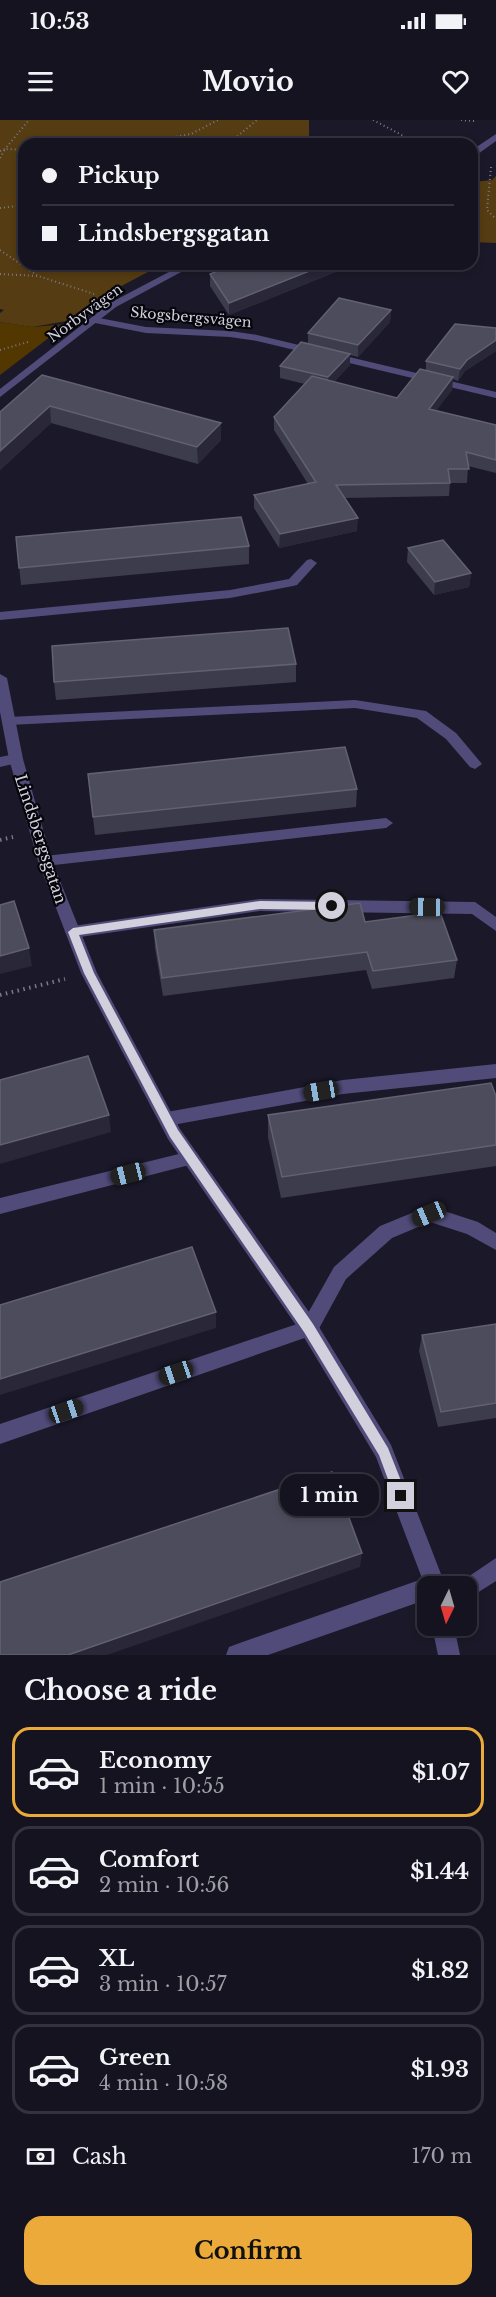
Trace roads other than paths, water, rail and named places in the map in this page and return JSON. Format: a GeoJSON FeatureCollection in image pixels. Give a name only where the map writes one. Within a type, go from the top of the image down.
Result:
{"type":"FeatureCollection","features":[{"type":"Feature","properties":{"kind":"street"},"geometry":{"type":"LineString","coordinates":[[478,149],[496,137]]}},
{"type":"Feature","properties":{"kind":"street"},"geometry":{"type":"LineString","coordinates":[[478,150],[496,145]]}},
{"type":"Feature","properties":{"kind":"street","name":"Norbyvägen"},"geometry":{"type":"LineString","coordinates":[[0,394],[113,305],[180,270]]}},
{"type":"Feature","properties":{"kind":"street","name":"Skogsbergsvägen"},"geometry":{"type":"LineString","coordinates":[[94,320],[146,330],[230,334],[257,338],[496,395]]}},
{"type":"Feature","properties":{"kind":"street"},"geometry":{"type":"LineString","coordinates":[[0,616],[230,594],[293,582],[311,563]]}},
{"type":"Feature","properties":{"kind":"street","name":"Lindsbergsgatan"},"geometry":{"type":"LineString","coordinates":[[0,678],[9,721],[8,760],[89,973],[167,1119],[191,1158],[309,1328],[384,1452],[427,1576]]}},
{"type":"Feature","properties":{"kind":"street"},"geometry":{"type":"LineString","coordinates":[[9,721],[355,704],[421,714],[451,736],[475,764]]}},
{"type":"Feature","properties":{"kind":"street"},"geometry":{"type":"LineString","coordinates":[[45,861],[386,823]]}},
{"type":"Feature","properties":{"kind":"street"},"geometry":{"type":"LineString","coordinates":[[73,932],[260,905],[475,908],[496,925]]}},
{"type":"Feature","properties":{"kind":"street"},"geometry":{"type":"LineString","coordinates":[[167,1119],[343,1087],[496,1071]]}},
{"type":"Feature","properties":{"kind":"street"},"geometry":{"type":"LineString","coordinates":[[0,1206],[191,1158]]}},
{"type":"Feature","properties":{"kind":"street"},"geometry":{"type":"LineString","coordinates":[[0,1434],[309,1328],[340,1273],[386,1232],[429,1214],[472,1228],[496,1242]]}},
{"type":"Feature","properties":{"kind":"street"},"geometry":{"type":"LineString","coordinates":[[477,1582],[496,1568]]}},
{"type":"Feature","properties":{"kind":"street"},"geometry":{"type":"LineString","coordinates":[[237,1655],[417,1592]]}},
{"type":"Feature","properties":{"kind":"street"},"geometry":{"type":"LineString","coordinates":[[445,1636],[449,1655]]}}]}
